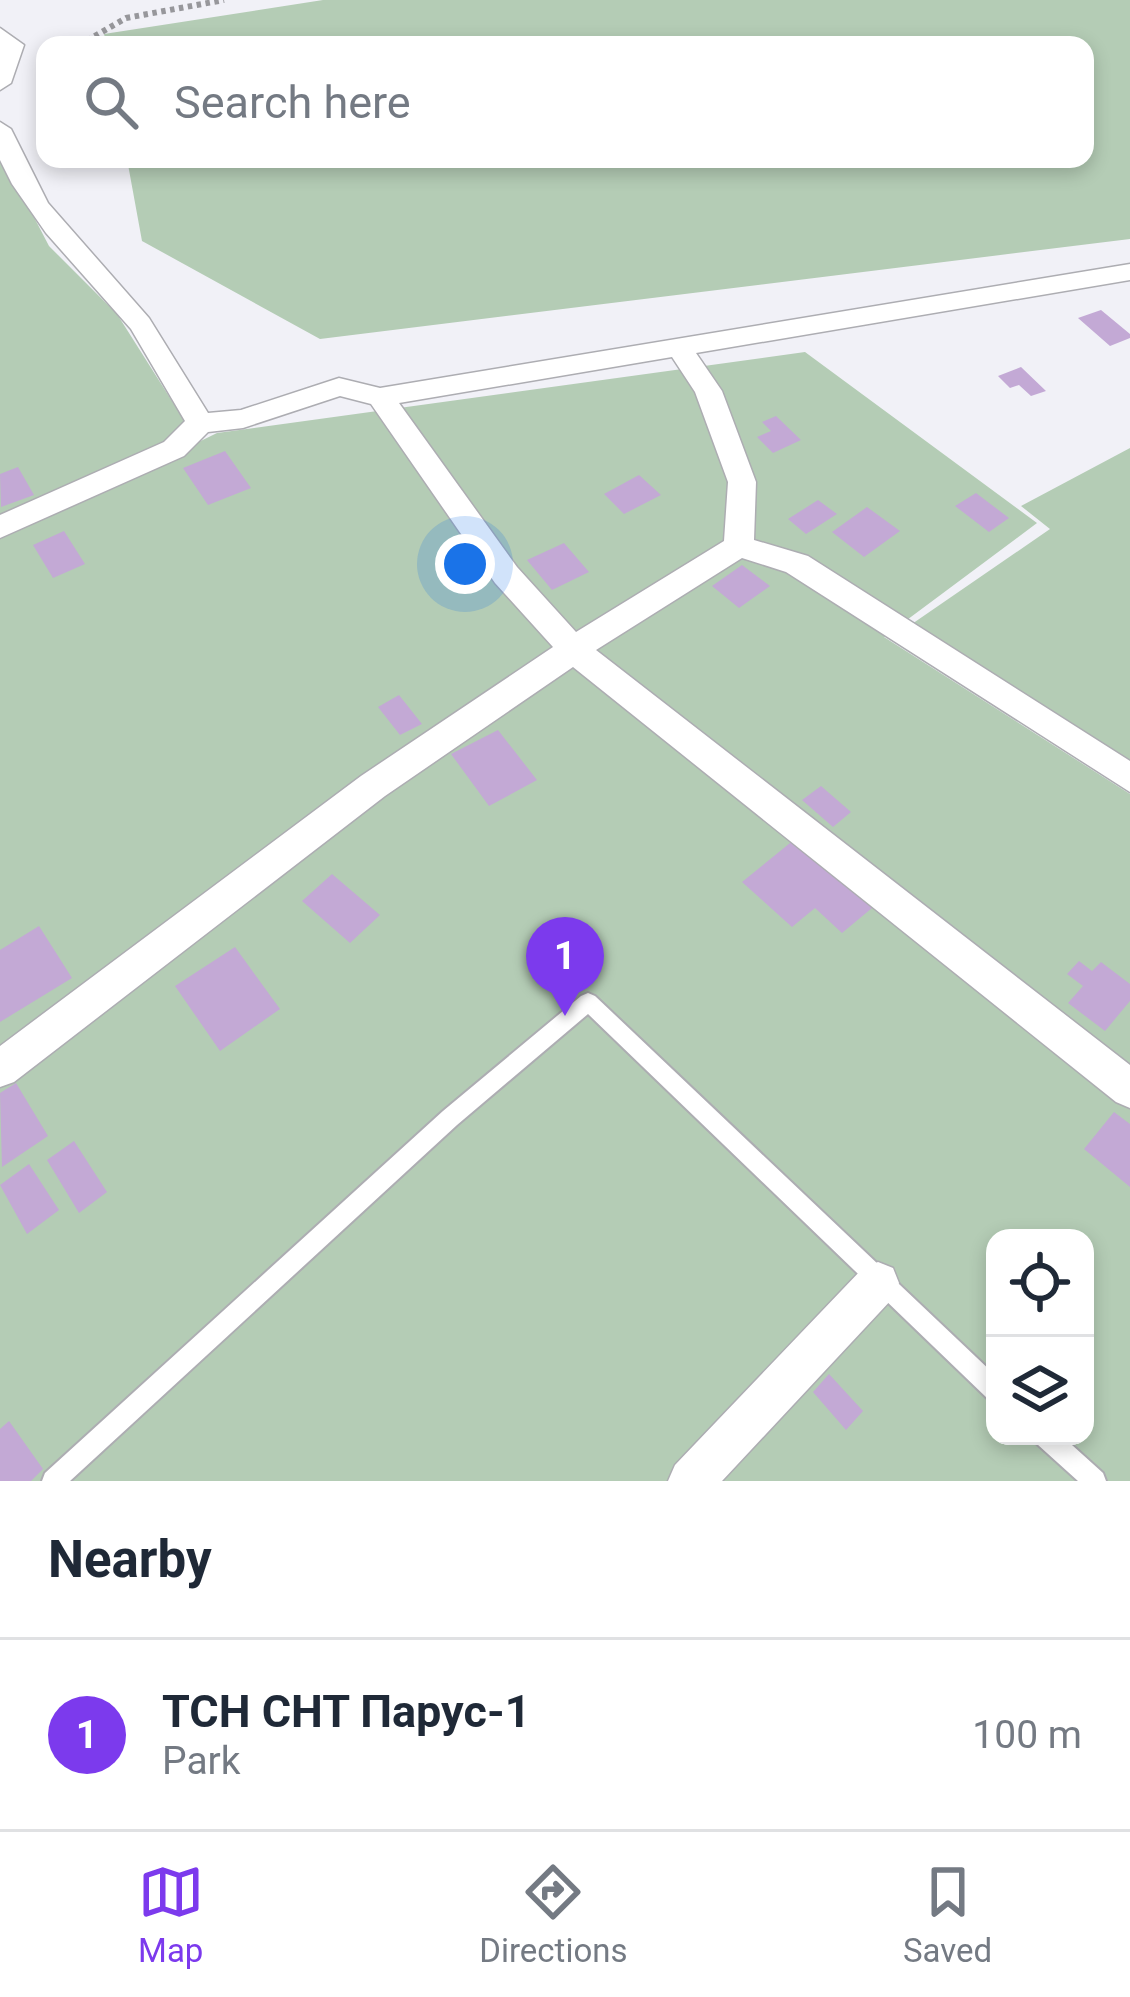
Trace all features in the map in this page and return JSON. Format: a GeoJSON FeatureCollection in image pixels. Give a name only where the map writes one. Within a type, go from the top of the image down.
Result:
{"type":"FeatureCollection","features":[{"type":"Feature","properties":{"kind":"street"},"geometry":{"type":"LineString","coordinates":[[0,34],[13,45],[0,83]]}},
{"type":"Feature","properties":{"kind":"street"},"geometry":{"type":"LineString","coordinates":[[0,128],[8,155],[52,229],[132,313],[200,423]]}},
{"type":"Feature","properties":{"kind":"street"},"geometry":{"type":"LineString","coordinates":[[0,527],[174,449],[200,423],[243,419],[339,387],[380,397],[1130,272]]}},
{"type":"Feature","properties":{"kind":"street"},"geometry":{"type":"LineString","coordinates":[[679,347],[708,392],[742,482],[739,546]]}},
{"type":"Feature","properties":{"kind":"street"},"geometry":{"type":"LineString","coordinates":[[380,397],[506,575],[574,650],[1130,1088]]}},
{"type":"Feature","properties":{"kind":"street"},"geometry":{"type":"LineString","coordinates":[[0,1069],[373,786],[739,546],[797,564],[1130,778]]}},
{"type":"Feature","properties":{"kind":"street"},"geometry":{"type":"LineString","coordinates":[[691,1481],[878,1283]]}},
{"type":"Feature","properties":{"kind":"lane"},"geometry":{"type":"LineString","coordinates":[[53,1481],[450,1118],[589,1002],[986,1382]]}},
{"type":"Feature","properties":{"kind":"lane"},"geometry":{"type":"LineString","coordinates":[[1056,1445],[1095,1481]]}},
{"type":"Feature","properties":{"kind":"path"},"geometry":{"type":"LineString","coordinates":[[95,36],[126,18],[224,0]]}},
{"type":"Feature","properties":{"kind":"green space"},"geometry":{"type":"Polygon","coordinates":[[[323,0],[1130,0],[1130,239],[320,339],[142,241],[129,168],[1094,168],[1094,36],[104,34],[323,0]]]}},
{"type":"Feature","properties":{"kind":"green space"},"geometry":{"type":"Polygon","coordinates":[[[0,152],[49,246],[117,314],[184,420],[170,444],[0,522],[0,152]]]}},
{"type":"Feature","properties":{"kind":"green space"},"geometry":{"type":"Polygon","coordinates":[[[805,352],[1037,523],[884,637],[1130,794],[1130,1481],[0,1481],[0,539],[217,433],[805,352]]]}},
{"type":"Feature","properties":{"kind":"green space"},"geometry":{"type":"Polygon","coordinates":[[[1130,448],[1130,767],[909,626],[1050,529],[1021,506],[1130,448]]]}},
{"type":"Feature","properties":{"kind":"building"},"geometry":{"type":"Polygon","coordinates":[[[1101,310],[1130,338],[1110,346],[1078,318],[1101,310]]]}},
{"type":"Feature","properties":{"kind":"building"},"geometry":{"type":"Polygon","coordinates":[[[1021,367],[1046,391],[1031,396],[1019,385],[1010,388],[998,376],[1021,367]]]}},
{"type":"Feature","properties":{"kind":"building"},"geometry":{"type":"Polygon","coordinates":[[[776,416],[801,440],[773,453],[757,437],[771,431],[762,422],[776,416]]]}},
{"type":"Feature","properties":{"kind":"building"},"geometry":{"type":"Polygon","coordinates":[[[225,451],[251,488],[208,505],[183,468],[225,451]]]}},
{"type":"Feature","properties":{"kind":"building"},"geometry":{"type":"Polygon","coordinates":[[[18,467],[34,495],[1,507],[0,474],[18,467]]]}},
{"type":"Feature","properties":{"kind":"building"},"geometry":{"type":"Polygon","coordinates":[[[639,475],[661,495],[624,514],[604,494],[639,475]]]}},
{"type":"Feature","properties":{"kind":"building"},"geometry":{"type":"Polygon","coordinates":[[[976,493],[1009,518],[989,532],[955,506],[976,493]]]}},
{"type":"Feature","properties":{"kind":"building"},"geometry":{"type":"Polygon","coordinates":[[[818,500],[837,514],[806,534],[788,519],[818,500]]]}},
{"type":"Feature","properties":{"kind":"building"},"geometry":{"type":"Polygon","coordinates":[[[867,507],[900,531],[864,557],[832,532],[867,507]]]}},
{"type":"Feature","properties":{"kind":"building"},"geometry":{"type":"Polygon","coordinates":[[[64,531],[85,564],[53,578],[33,545],[64,531]]]}},
{"type":"Feature","properties":{"kind":"building"},"geometry":{"type":"Polygon","coordinates":[[[564,543],[589,572],[552,590],[527,560],[564,543]]]}},
{"type":"Feature","properties":{"kind":"building"},"geometry":{"type":"Polygon","coordinates":[[[742,565],[770,586],[739,608],[712,586],[742,565]]]}},
{"type":"Feature","properties":{"kind":"building"},"geometry":{"type":"Polygon","coordinates":[[[399,695],[422,724],[400,735],[378,707],[399,695]]]}},
{"type":"Feature","properties":{"kind":"building"},"geometry":{"type":"Polygon","coordinates":[[[498,730],[537,780],[489,806],[451,754],[498,730]]]}},
{"type":"Feature","properties":{"kind":"building"},"geometry":{"type":"Polygon","coordinates":[[[821,786],[851,812],[833,827],[802,800],[821,786]]]}},
{"type":"Feature","properties":{"kind":"building"},"geometry":{"type":"Polygon","coordinates":[[[795,839],[872,908],[842,933],[815,908],[792,927],[742,882],[795,839]]]}},
{"type":"Feature","properties":{"kind":"building"},"geometry":{"type":"Polygon","coordinates":[[[332,874],[380,915],[350,943],[302,901],[332,874]]]}},
{"type":"Feature","properties":{"kind":"building"},"geometry":{"type":"Polygon","coordinates":[[[39,926],[72,978],[0,1022],[0,950],[39,926]]]}},
{"type":"Feature","properties":{"kind":"building"},"geometry":{"type":"Polygon","coordinates":[[[235,947],[280,1009],[220,1051],[175,986],[235,947]]]}},
{"type":"Feature","properties":{"kind":"building"},"geometry":{"type":"Polygon","coordinates":[[[1079,961],[1092,971],[1101,962],[1130,984],[1130,1001],[1105,1031],[1068,1003],[1083,986],[1067,974],[1079,961]]]}},
{"type":"Feature","properties":{"kind":"building"},"geometry":{"type":"Polygon","coordinates":[[[16,1083],[48,1136],[2,1167],[0,1093],[16,1083]]]}},
{"type":"Feature","properties":{"kind":"building"},"geometry":{"type":"Polygon","coordinates":[[[1114,1112],[1130,1124],[1130,1187],[1084,1149],[1114,1112]]]}},
{"type":"Feature","properties":{"kind":"building"},"geometry":{"type":"Polygon","coordinates":[[[74,1141],[107,1192],[79,1213],[47,1160],[74,1141]]]}},
{"type":"Feature","properties":{"kind":"building"},"geometry":{"type":"Polygon","coordinates":[[[29,1164],[59,1210],[27,1234],[0,1185],[29,1164]]]}},
{"type":"Feature","properties":{"kind":"building"},"geometry":{"type":"Polygon","coordinates":[[[829,1374],[863,1411],[846,1430],[813,1392],[829,1374]]]}},
{"type":"Feature","properties":{"kind":"building"},"geometry":{"type":"Polygon","coordinates":[[[9,1421],[43,1469],[31,1481],[0,1481],[0,1429],[9,1421]]]}},
{"type":"Feature","properties":{"kind":"place","name":"ТСН СНТ Парус-1"},"geometry":{"type":"Point","coordinates":[565,1016]}}]}
